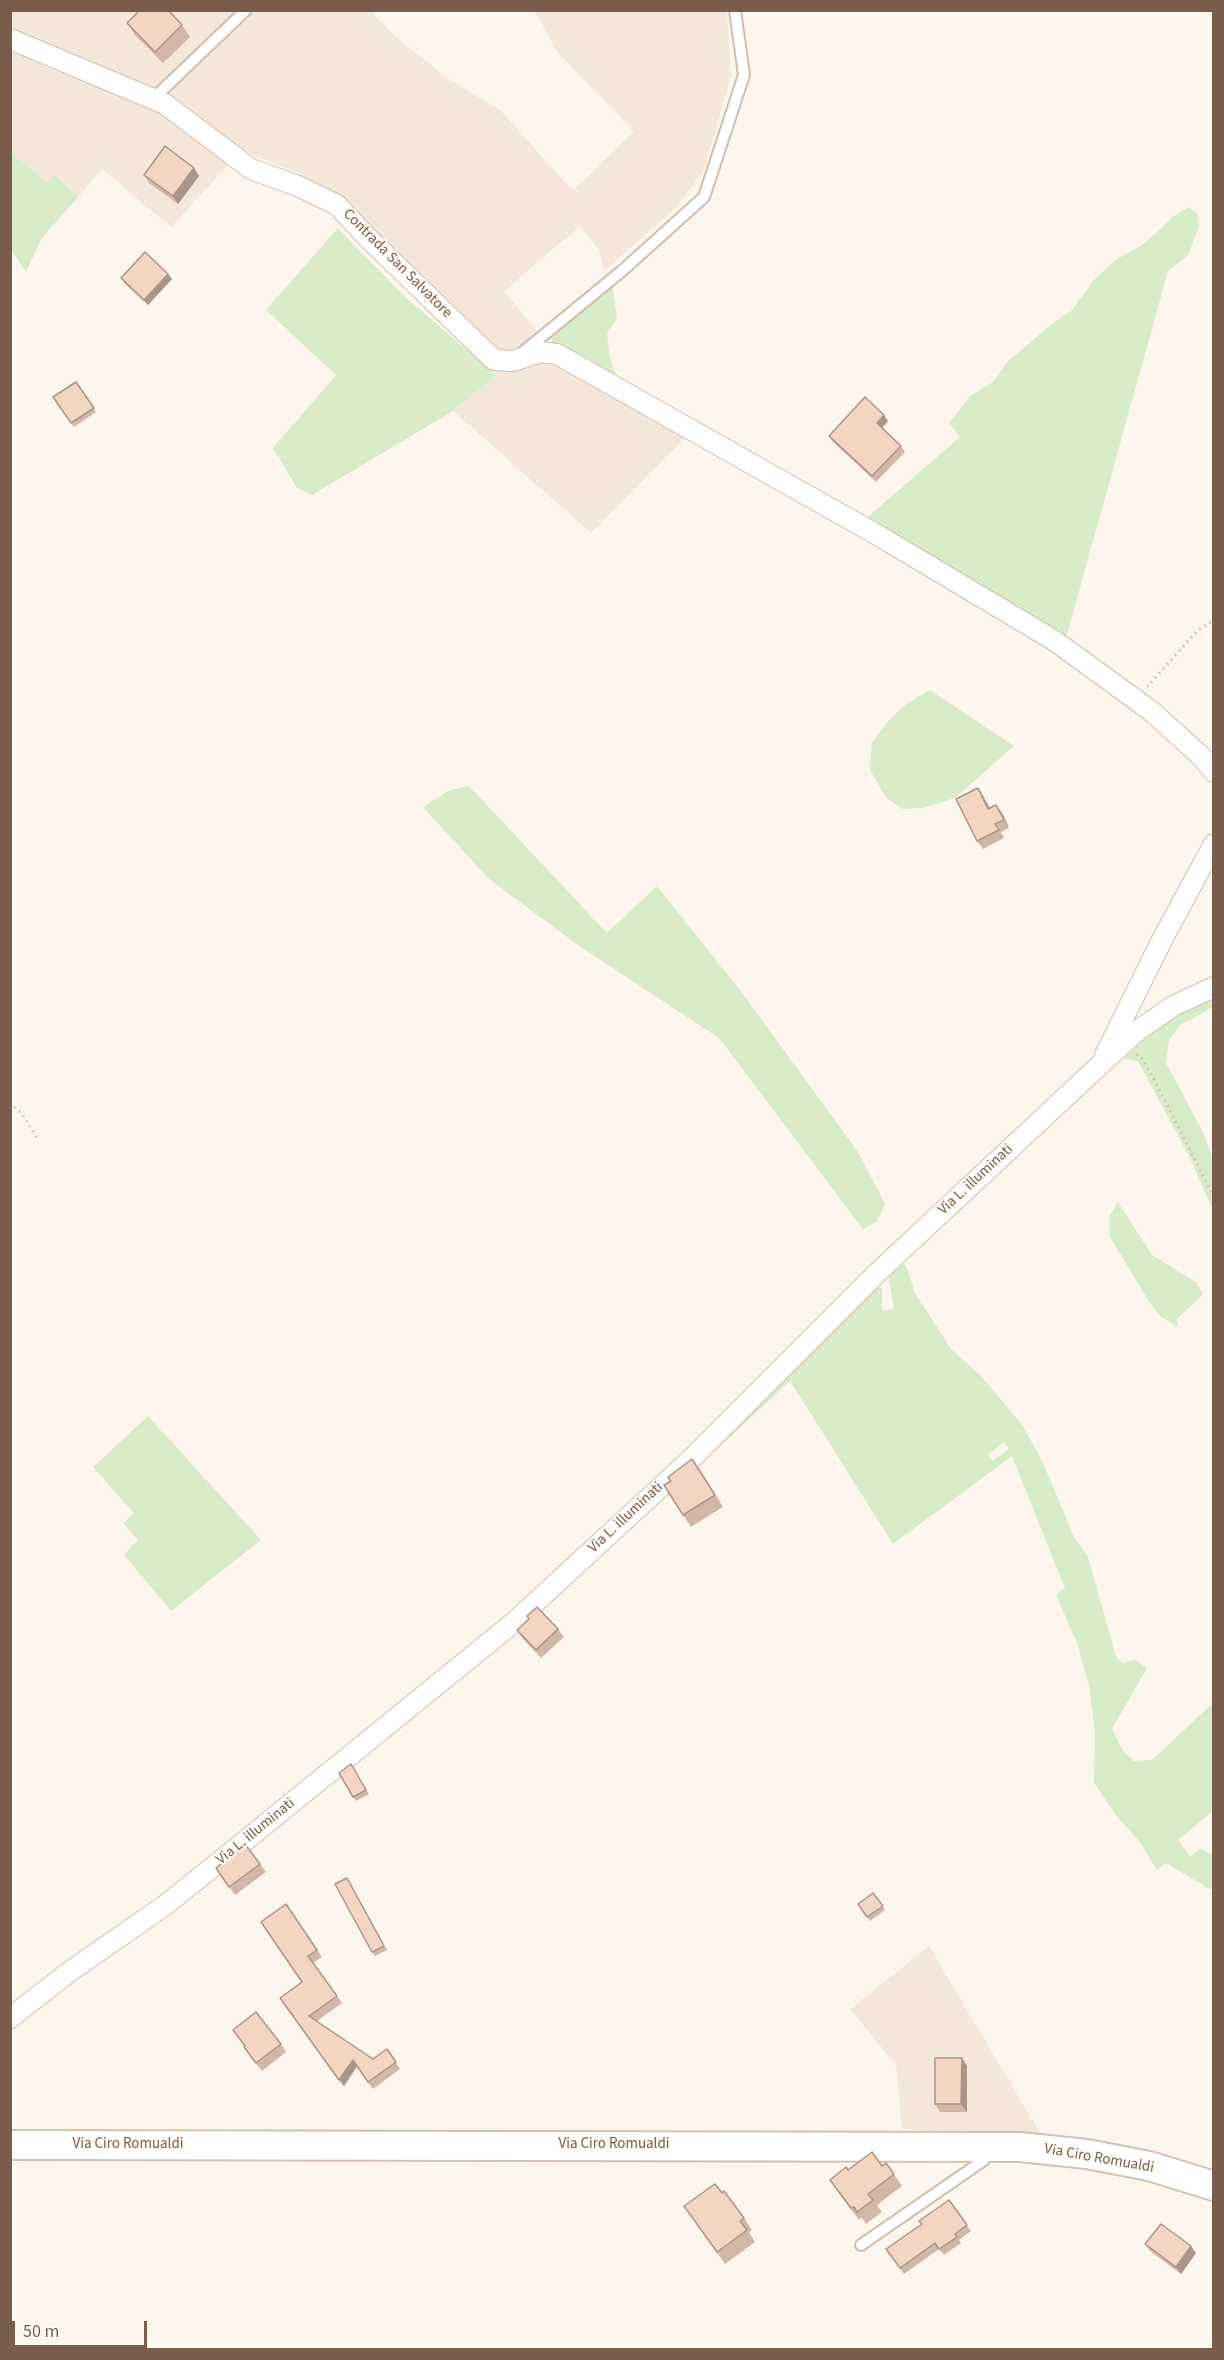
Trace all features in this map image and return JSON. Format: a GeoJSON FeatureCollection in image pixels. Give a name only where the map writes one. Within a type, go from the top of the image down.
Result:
{"type":"FeatureCollection","features":[{"type":"Feature","properties":{"kind":"main road","name":"Via Ciro Romualdi"},"geometry":{"type":"LineString","coordinates":[[10,2145],[1020,2147],[1087,2154],[1149,2166],[1214,2186]]}},
{"type":"Feature","properties":{"kind":"street","name":"Contrada San Salvatore"},"geometry":{"type":"LineString","coordinates":[[10,39],[165,104],[251,169],[298,186],[337,205],[494,360],[513,361]]}},
{"type":"Feature","properties":{"kind":"street"},"geometry":{"type":"LineString","coordinates":[[513,361],[540,352],[556,354],[880,537],[1055,640],[1136,700],[1202,757],[1214,772]]}},
{"type":"Feature","properties":{"kind":"street"},"geometry":{"type":"LineString","coordinates":[[1102,1063],[1164,936],[1214,844]]}},
{"type":"Feature","properties":{"kind":"street","name":"Via L. illuminati"},"geometry":{"type":"LineString","coordinates":[[10,2018],[69,1972],[164,1906],[513,1623],[690,1461],[877,1273],[1102,1063],[1173,1006],[1214,987]]}},
{"type":"Feature","properties":{"kind":"lane"},"geometry":{"type":"LineString","coordinates":[[153,99],[246,10]]}},
{"type":"Feature","properties":{"kind":"lane"},"geometry":{"type":"LineString","coordinates":[[513,361],[623,270],[704,197],[744,75],[735,10]]}},
{"type":"Feature","properties":{"kind":"lane"},"geometry":{"type":"LineString","coordinates":[[861,2245],[984,2160],[984,2148]]}},
{"type":"Feature","properties":{"kind":"path"},"geometry":{"type":"LineString","coordinates":[[1136,700],[1197,631],[1214,620]]}},
{"type":"Feature","properties":{"kind":"path"},"geometry":{"type":"LineString","coordinates":[[1124,1044],[1141,1057],[1214,1197]]}},
{"type":"Feature","properties":{"kind":"path"},"geometry":{"type":"LineString","coordinates":[[10,1103],[23,1115],[37,1138]]}},
{"type":"Feature","properties":{"kind":"shaded area"},"geometry":{"type":"Polygon","coordinates":[[[534,10],[727,11],[731,76],[704,170],[678,206],[604,271],[599,250],[580,226],[504,291],[550,347],[687,436],[591,533],[453,411],[496,375],[497,356],[333,194],[294,171],[258,157],[75,59],[11,29],[11,11],[371,11],[391,33],[447,78],[500,110],[573,191],[634,131],[558,53],[534,10]]]}},
{"type":"Feature","properties":{"kind":"shaded area"},"geometry":{"type":"Polygon","coordinates":[[[10,49],[48,68],[161,111],[231,162],[171,227],[102,169],[78,197],[55,175],[48,183],[11,153],[10,49]]]}},
{"type":"Feature","properties":{"kind":"shaded area"},"geometry":{"type":"Polygon","coordinates":[[[929,1946],[1042,2140],[902,2129],[896,2065],[850,2009],[929,1946]]]}},
{"type":"Feature","properties":{"kind":"green space"},"geometry":{"type":"Polygon","coordinates":[[[11,153],[47,182],[55,175],[78,197],[42,238],[26,272],[11,249],[11,153]]]}},
{"type":"Feature","properties":{"kind":"green space"},"geometry":{"type":"Polygon","coordinates":[[[1189,207],[1198,214],[1199,227],[1188,255],[1168,271],[1066,638],[863,521],[960,437],[949,423],[970,396],[993,382],[1007,362],[1072,310],[1094,280],[1117,259],[1144,244],[1174,216],[1189,207]]]}},
{"type":"Feature","properties":{"kind":"green space"},"geometry":{"type":"Polygon","coordinates":[[[338,228],[403,295],[496,375],[453,411],[312,495],[297,488],[273,448],[336,375],[266,310],[338,228]]]}},
{"type":"Feature","properties":{"kind":"green space"},"geometry":{"type":"Polygon","coordinates":[[[612,283],[617,318],[607,334],[610,359],[617,378],[550,347],[554,332],[612,283]]]}},
{"type":"Feature","properties":{"kind":"green space"},"geometry":{"type":"Polygon","coordinates":[[[930,690],[1014,746],[955,798],[923,808],[903,809],[886,798],[870,770],[872,743],[888,721],[906,704],[930,690]]]}},
{"type":"Feature","properties":{"kind":"green space"},"geometry":{"type":"Polygon","coordinates":[[[469,786],[607,933],[657,886],[740,990],[858,1152],[885,1204],[876,1222],[863,1229],[719,1038],[579,946],[489,879],[423,807],[448,791],[469,786]]]}},
{"type":"Feature","properties":{"kind":"green space"},"geometry":{"type":"Polygon","coordinates":[[[1213,991],[1213,1007],[1180,1025],[1169,1040],[1166,1063],[1203,1132],[1213,1159],[1213,1210],[1188,1154],[1138,1061],[1116,1058],[1132,1042],[1213,991]]]}},
{"type":"Feature","properties":{"kind":"green space"},"geometry":{"type":"Polygon","coordinates":[[[1118,1202],[1152,1255],[1196,1282],[1203,1294],[1177,1319],[1178,1327],[1160,1316],[1110,1237],[1109,1217],[1118,1202]]]}},
{"type":"Feature","properties":{"kind":"green space"},"geometry":{"type":"Polygon","coordinates":[[[900,1264],[906,1265],[915,1293],[951,1349],[982,1377],[1023,1426],[1043,1463],[1074,1537],[1088,1557],[1116,1656],[1122,1663],[1135,1660],[1147,1668],[1112,1729],[1123,1751],[1134,1761],[1152,1760],[1213,1703],[1213,1811],[1178,1840],[1190,1856],[1201,1849],[1213,1855],[1213,1891],[1166,1863],[1157,1870],[1139,1841],[1116,1815],[1094,1783],[1095,1733],[1089,1685],[1077,1643],[1056,1595],[1065,1588],[1012,1456],[893,1544],[790,1381],[714,1452],[721,1433],[873,1285],[882,1289],[882,1311],[894,1309],[889,1279],[890,1270],[900,1264]],[[1004,1442],[988,1455],[993,1461],[1009,1449],[1004,1442]]]}},
{"type":"Feature","properties":{"kind":"green space"},"geometry":{"type":"Polygon","coordinates":[[[148,1416],[261,1540],[171,1611],[124,1555],[138,1540],[123,1523],[134,1513],[93,1467],[148,1416]]]}},
{"type":"Feature","properties":{"kind":"building"},"geometry":{"type":"Polygon","coordinates":[[[140,10],[168,10],[182,25],[155,52],[127,23],[140,10]]]}},
{"type":"Feature","properties":{"kind":"building"},"geometry":{"type":"Polygon","coordinates":[[[165,146],[194,168],[173,196],[144,175],[165,146]]]}},
{"type":"Feature","properties":{"kind":"building"},"geometry":{"type":"Polygon","coordinates":[[[145,252],[168,274],[144,300],[121,278],[145,252]]]}},
{"type":"Feature","properties":{"kind":"building"},"geometry":{"type":"Polygon","coordinates":[[[76,382],[94,408],[71,423],[53,397],[76,382]]]}},
{"type":"Feature","properties":{"kind":"building"},"geometry":{"type":"Polygon","coordinates":[[[865,397],[884,415],[877,423],[901,446],[872,476],[829,436],[865,397]]]}},
{"type":"Feature","properties":{"kind":"building"},"geometry":{"type":"Polygon","coordinates":[[[978,788],[988,809],[996,805],[1004,820],[995,824],[999,830],[977,841],[956,799],[978,788]]]}},
{"type":"Feature","properties":{"kind":"building"},"geometry":{"type":"Polygon","coordinates":[[[692,1459],[715,1495],[683,1515],[664,1485],[671,1481],[668,1477],[692,1459]]]}},
{"type":"Feature","properties":{"kind":"building"},"geometry":{"type":"Polygon","coordinates":[[[537,1607],[558,1629],[536,1650],[517,1630],[529,1619],[527,1616],[537,1607]]]}},
{"type":"Feature","properties":{"kind":"building"},"geometry":{"type":"Polygon","coordinates":[[[351,1764],[366,1790],[353,1797],[339,1773],[351,1764]]]}},
{"type":"Feature","properties":{"kind":"building"},"geometry":{"type":"Polygon","coordinates":[[[245,1844],[260,1864],[229,1887],[216,1868],[245,1844]]]}},
{"type":"Feature","properties":{"kind":"building"},"geometry":{"type":"Polygon","coordinates":[[[347,1878],[384,1946],[372,1952],[335,1884],[347,1878]]]}},
{"type":"Feature","properties":{"kind":"building"},"geometry":{"type":"Polygon","coordinates":[[[873,1893],[883,1906],[867,1917],[858,1904],[873,1893]]]}},
{"type":"Feature","properties":{"kind":"building"},"geometry":{"type":"Polygon","coordinates":[[[286,1904],[317,1950],[308,1956],[337,1996],[309,2016],[373,2059],[387,2049],[396,2062],[368,2082],[353,2060],[339,2080],[280,1998],[302,1982],[261,1922],[286,1904]]]}},
{"type":"Feature","properties":{"kind":"building"},"geometry":{"type":"Polygon","coordinates":[[[256,2012],[281,2044],[256,2063],[233,2030],[256,2012]]]}},
{"type":"Feature","properties":{"kind":"building"},"geometry":{"type":"Polygon","coordinates":[[[935,2058],[962,2058],[961,2104],[935,2104],[935,2058]]]}},
{"type":"Feature","properties":{"kind":"building"},"geometry":{"type":"Polygon","coordinates":[[[872,2152],[882,2166],[886,2163],[894,2174],[868,2194],[873,2200],[857,2212],[854,2207],[851,2208],[830,2180],[846,2167],[848,2170],[872,2152]]]}},
{"type":"Feature","properties":{"kind":"building"},"geometry":{"type":"Polygon","coordinates":[[[715,2184],[722,2193],[724,2191],[744,2218],[740,2221],[747,2230],[717,2252],[684,2206],[715,2184]]]}},
{"type":"Feature","properties":{"kind":"building"},"geometry":{"type":"Polygon","coordinates":[[[949,2200],[967,2225],[955,2234],[957,2237],[939,2249],[935,2243],[900,2268],[886,2249],[922,2224],[919,2221],[949,2200]]]}},
{"type":"Feature","properties":{"kind":"building"},"geometry":{"type":"Polygon","coordinates":[[[1161,2224],[1191,2246],[1176,2267],[1145,2244],[1161,2224]]]}}]}
